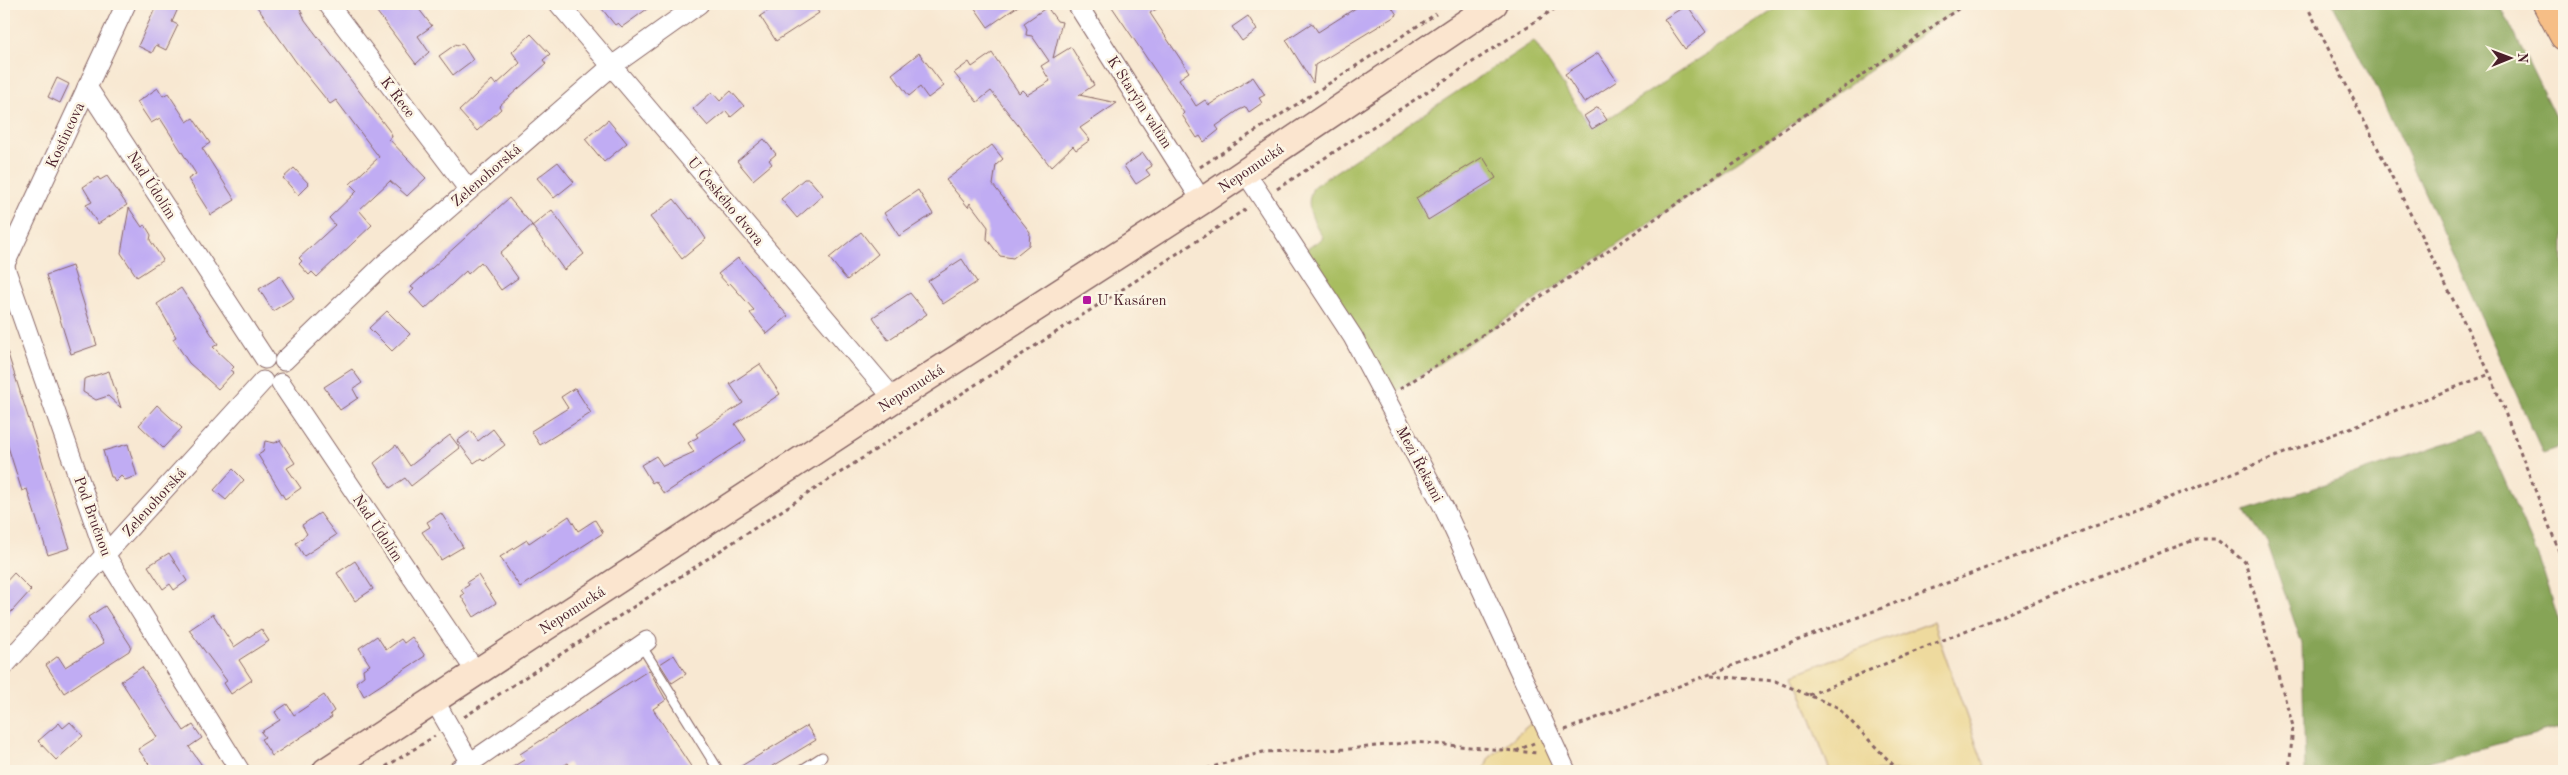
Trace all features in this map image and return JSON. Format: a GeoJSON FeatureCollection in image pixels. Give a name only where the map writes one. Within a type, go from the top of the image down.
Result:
{"type":"FeatureCollection","features":[{"type":"Feature","properties":{"kind":"street","name":"Kostincova"},"geometry":{"type":"LineString","coordinates":[[4,266],[126,4]]}},
{"type":"Feature","properties":{"kind":"street","name":"K Řece"},"geometry":{"type":"LineString","coordinates":[[328,4],[469,190]]}},
{"type":"Feature","properties":{"kind":"street","name":"U Českého dvora"},"geometry":{"type":"LineString","coordinates":[[559,4],[894,399]]}},
{"type":"Feature","properties":{"kind":"street","name":"Zelenohorská"},"geometry":{"type":"LineString","coordinates":[[284,361],[381,267],[612,66],[699,4]]}},
{"type":"Feature","properties":{"kind":"street","name":"K Starým valům"},"geometry":{"type":"LineString","coordinates":[[1077,4],[1202,200]]}},
{"type":"Feature","properties":{"kind":"street","name":"Nepomucká"},"geometry":{"type":"LineString","coordinates":[[326,771],[1245,172],[1494,4]]}},
{"type":"Feature","properties":{"kind":"street","name":"Nad Údolím"},"geometry":{"type":"LineString","coordinates":[[87,87],[265,359]]}},
{"type":"Feature","properties":{"kind":"street","name":"Mezi Řekami"},"geometry":{"type":"LineString","coordinates":[[1245,172],[1353,337],[1444,508],[1563,763]]}},
{"type":"Feature","properties":{"kind":"street","name":"Pod Bručnou"},"geometry":{"type":"LineString","coordinates":[[4,266],[106,556],[240,771]]}},
{"type":"Feature","properties":{"kind":"street"},"geometry":{"type":"LineString","coordinates":[[278,357],[284,361],[288,373],[272,382],[259,369],[265,359],[278,357]]}},
{"type":"Feature","properties":{"kind":"street","name":"Nad Údolím"},"geometry":{"type":"LineString","coordinates":[[272,382],[476,672]]}},
{"type":"Feature","properties":{"kind":"street","name":"Zelenohorská"},"geometry":{"type":"LineString","coordinates":[[4,666],[272,382]]}},
{"type":"Feature","properties":{"kind":"street"},"geometry":{"type":"LineString","coordinates":[[434,700],[467,769],[644,643]]}},
{"type":"Feature","properties":{"kind":"lane"},"geometry":{"type":"LineString","coordinates":[[644,643],[718,771]]}},
{"type":"Feature","properties":{"kind":"lane"},"geometry":{"type":"LineString","coordinates":[[800,771],[822,757]]}},
{"type":"Feature","properties":{"kind":"path"},"geometry":{"type":"LineString","coordinates":[[379,771],[1562,4]]}},
{"type":"Feature","properties":{"kind":"path"},"geometry":{"type":"LineString","coordinates":[[1385,398],[1581,270],[1965,4]]}},
{"type":"Feature","properties":{"kind":"path"},"geometry":{"type":"LineString","coordinates":[[2306,4],[2490,374],[2564,564]]}},
{"type":"Feature","properties":{"kind":"path"},"geometry":{"type":"LineString","coordinates":[[1187,176],[1443,10]]}},
{"type":"Feature","properties":{"kind":"path"},"geometry":{"type":"LineString","coordinates":[[1516,751],[1550,735],[2490,374]]}},
{"type":"Feature","properties":{"kind":"path"},"geometry":{"type":"LineString","coordinates":[[1809,695],[2110,571],[2197,539],[2216,539],[2245,562],[2293,726],[2289,771]]}},
{"type":"Feature","properties":{"kind":"path"},"geometry":{"type":"LineString","coordinates":[[1708,675],[1775,681],[1837,707],[1899,771]]}},
{"type":"Feature","properties":{"kind":"path"},"geometry":{"type":"LineString","coordinates":[[1199,771],[1263,752],[1349,749],[1414,742],[1516,751],[1563,763]]}},
{"type":"Feature","properties":{"kind":"green space"},"geometry":{"type":"Polygon","coordinates":[[[1783,4],[1965,4],[1581,270],[1385,399],[1298,255],[1323,238],[1313,219],[1309,206],[1314,186],[1534,41],[1592,129],[1783,4]]]}},
{"type":"Feature","properties":{"kind":"green space"},"geometry":{"type":"Polygon","coordinates":[[[2333,4],[2500,4],[2564,135],[2564,446],[2543,453],[2377,88],[2333,4]]]}},
{"type":"Feature","properties":{"kind":"green space"},"geometry":{"type":"Polygon","coordinates":[[[2483,431],[2540,561],[2564,637],[2564,727],[2390,771],[2305,771],[2302,644],[2267,542],[2245,511],[2483,431]]]}},
{"type":"Feature","properties":{"kind":"sand"},"geometry":{"type":"Polygon","coordinates":[[[1933,622],[1986,771],[1830,771],[1794,674],[1933,622]]]}},
{"type":"Feature","properties":{"kind":"sand"},"geometry":{"type":"Polygon","coordinates":[[[1541,715],[1564,771],[1484,771],[1488,759],[1541,715]]]}},
{"type":"Feature","properties":{"kind":"building"},"geometry":{"type":"Polygon","coordinates":[[[157,4],[180,4],[172,22],[178,25],[166,50],[156,45],[152,53],[138,46],[157,4]]]}},
{"type":"Feature","properties":{"kind":"building"},"geometry":{"type":"Polygon","coordinates":[[[255,4],[298,4],[305,20],[391,133],[392,137],[389,139],[426,178],[407,196],[390,181],[359,210],[372,225],[317,277],[312,272],[309,275],[299,264],[302,261],[299,258],[335,225],[329,218],[357,191],[350,184],[379,157],[336,100],[330,104],[296,62],[255,4]]]}},
{"type":"Feature","properties":{"kind":"building"},"geometry":{"type":"Polygon","coordinates":[[[371,4],[415,4],[432,26],[418,36],[429,52],[416,64],[371,4]]]}},
{"type":"Feature","properties":{"kind":"building"},"geometry":{"type":"Polygon","coordinates":[[[598,4],[654,4],[622,27],[618,23],[615,25],[598,4]]]}},
{"type":"Feature","properties":{"kind":"building"},"geometry":{"type":"Polygon","coordinates":[[[779,4],[813,4],[819,13],[776,41],[760,16],[779,4]]]}},
{"type":"Feature","properties":{"kind":"building"},"geometry":{"type":"Polygon","coordinates":[[[972,4],[1021,4],[988,27],[972,4]]]}},
{"type":"Feature","properties":{"kind":"building"},"geometry":{"type":"Polygon","coordinates":[[[1110,4],[1165,4],[1150,13],[1189,72],[1179,79],[1196,106],[1205,100],[1209,105],[1253,77],[1265,95],[1259,98],[1262,103],[1249,112],[1246,107],[1239,110],[1216,126],[1219,130],[1204,142],[1200,136],[1197,138],[1182,115],[1184,113],[1110,4]]]}},
{"type":"Feature","properties":{"kind":"building"},"geometry":{"type":"Polygon","coordinates":[[[1362,4],[1390,4],[1397,15],[1315,65],[1313,83],[1286,40],[1312,23],[1318,32],[1362,4]]]}},
{"type":"Feature","properties":{"kind":"building"},"geometry":{"type":"Polygon","coordinates":[[[1687,5],[1706,32],[1685,49],[1664,19],[1687,5]]]}},
{"type":"Feature","properties":{"kind":"building"},"geometry":{"type":"Polygon","coordinates":[[[1047,7],[1057,21],[1062,22],[1053,58],[1071,47],[1094,85],[1079,95],[1117,103],[1080,128],[1090,140],[1076,150],[1073,146],[1051,167],[991,91],[977,102],[954,73],[969,62],[972,67],[992,53],[1019,93],[1022,90],[1027,95],[1050,81],[1041,66],[1049,61],[1032,36],[1026,35],[1027,29],[1024,23],[1047,7]]]}},
{"type":"Feature","properties":{"kind":"building"},"geometry":{"type":"Polygon","coordinates":[[[1248,16],[1257,30],[1242,41],[1232,27],[1248,16]]]}},
{"type":"Feature","properties":{"kind":"building"},"geometry":{"type":"Polygon","coordinates":[[[531,34],[550,54],[543,60],[546,64],[499,106],[501,109],[477,131],[459,111],[492,80],[496,85],[520,63],[512,52],[531,34]]]}},
{"type":"Feature","properties":{"kind":"building"},"geometry":{"type":"Polygon","coordinates":[[[462,43],[473,60],[453,75],[439,56],[456,44],[457,46],[462,43]]]}},
{"type":"Feature","properties":{"kind":"building"},"geometry":{"type":"Polygon","coordinates":[[[919,53],[944,86],[928,98],[920,87],[909,96],[892,74],[919,53]]]}},
{"type":"Feature","properties":{"kind":"building"},"geometry":{"type":"Polygon","coordinates":[[[1598,53],[1617,81],[1584,103],[1565,74],[1598,53]]]}},
{"type":"Feature","properties":{"kind":"building"},"geometry":{"type":"Polygon","coordinates":[[[57,78],[69,84],[60,103],[48,97],[57,78]]]}},
{"type":"Feature","properties":{"kind":"building"},"geometry":{"type":"Polygon","coordinates":[[[158,88],[163,96],[168,93],[187,122],[193,118],[210,143],[202,148],[235,200],[211,215],[188,179],[196,174],[160,118],[151,123],[137,102],[158,88]]]}},
{"type":"Feature","properties":{"kind":"building"},"geometry":{"type":"Polygon","coordinates":[[[731,91],[744,106],[731,117],[726,111],[708,126],[693,109],[712,92],[720,101],[731,91]]]}},
{"type":"Feature","properties":{"kind":"building"},"geometry":{"type":"Polygon","coordinates":[[[1598,107],[1607,120],[1592,129],[1584,116],[1598,107]]]}},
{"type":"Feature","properties":{"kind":"building"},"geometry":{"type":"Polygon","coordinates":[[[608,120],[627,143],[604,162],[585,139],[608,120]]]}},
{"type":"Feature","properties":{"kind":"building"},"geometry":{"type":"Polygon","coordinates":[[[764,139],[776,154],[769,160],[772,164],[753,180],[737,161],[764,139]]]}},
{"type":"Feature","properties":{"kind":"building"},"geometry":{"type":"Polygon","coordinates":[[[992,145],[1003,159],[996,165],[993,185],[1030,232],[1029,245],[1013,258],[1000,256],[987,239],[988,227],[970,203],[968,207],[946,180],[992,145]]]}},
{"type":"Feature","properties":{"kind":"building"},"geometry":{"type":"Polygon","coordinates":[[[1143,153],[1152,166],[1146,170],[1150,175],[1136,184],[1124,166],[1143,153]]]}},
{"type":"Feature","properties":{"kind":"building"},"geometry":{"type":"Polygon","coordinates":[[[1483,157],[1496,178],[1428,220],[1416,198],[1483,157]]]}},
{"type":"Feature","properties":{"kind":"building"},"geometry":{"type":"Polygon","coordinates":[[[558,162],[574,182],[554,198],[537,178],[558,162]]]}},
{"type":"Feature","properties":{"kind":"building"},"geometry":{"type":"Polygon","coordinates":[[[294,168],[309,184],[298,195],[283,178],[294,168]]]}},
{"type":"Feature","properties":{"kind":"building"},"geometry":{"type":"Polygon","coordinates":[[[107,176],[127,205],[98,224],[86,205],[92,202],[83,187],[98,177],[100,180],[107,176]]]}},
{"type":"Feature","properties":{"kind":"building"},"geometry":{"type":"Polygon","coordinates":[[[804,179],[809,179],[823,195],[797,218],[781,199],[804,179]]]}},
{"type":"Feature","properties":{"kind":"building"},"geometry":{"type":"Polygon","coordinates":[[[918,190],[933,214],[899,236],[884,213],[918,190]]]}},
{"type":"Feature","properties":{"kind":"building"},"geometry":{"type":"Polygon","coordinates":[[[509,198],[532,225],[500,253],[518,278],[501,290],[481,262],[468,274],[466,271],[425,309],[410,293],[414,289],[411,287],[509,198]]]}},
{"type":"Feature","properties":{"kind":"building"},"geometry":{"type":"Polygon","coordinates":[[[674,199],[690,219],[692,218],[706,239],[682,259],[650,217],[674,199]]]}},
{"type":"Feature","properties":{"kind":"building"},"geometry":{"type":"Polygon","coordinates":[[[129,208],[142,227],[145,225],[151,235],[150,240],[163,260],[137,277],[121,253],[129,208]]]}},
{"type":"Feature","properties":{"kind":"building"},"geometry":{"type":"Polygon","coordinates":[[[552,210],[584,254],[564,270],[532,226],[552,210]]]}},
{"type":"Feature","properties":{"kind":"building"},"geometry":{"type":"Polygon","coordinates":[[[861,232],[878,254],[847,280],[829,258],[861,232]]]}},
{"type":"Feature","properties":{"kind":"building"},"geometry":{"type":"Polygon","coordinates":[[[738,258],[788,316],[767,334],[750,313],[754,310],[730,283],[728,285],[718,274],[738,258]]]}},
{"type":"Feature","properties":{"kind":"building"},"geometry":{"type":"Polygon","coordinates":[[[962,259],[977,282],[943,304],[928,281],[962,259]]]}},
{"type":"Feature","properties":{"kind":"building"},"geometry":{"type":"Polygon","coordinates":[[[72,266],[97,345],[71,354],[46,275],[72,266]]]}},
{"type":"Feature","properties":{"kind":"building"},"geometry":{"type":"Polygon","coordinates":[[[280,276],[294,298],[273,311],[259,289],[280,276]]]}},
{"type":"Feature","properties":{"kind":"building"},"geometry":{"type":"Polygon","coordinates":[[[181,288],[218,344],[213,347],[234,367],[231,370],[234,372],[218,389],[189,363],[173,339],[176,337],[157,304],[181,288]]]}},
{"type":"Feature","properties":{"kind":"building"},"geometry":{"type":"Polygon","coordinates":[[[910,293],[927,314],[888,340],[873,317],[910,293]]]}},
{"type":"Feature","properties":{"kind":"building"},"geometry":{"type":"Polygon","coordinates":[[[387,311],[410,334],[392,351],[369,328],[387,311]]]}},
{"type":"Feature","properties":{"kind":"building"},"geometry":{"type":"Polygon","coordinates":[[[4,351],[7,351],[70,548],[48,555],[27,489],[22,491],[4,434],[4,351]]]}},
{"type":"Feature","properties":{"kind":"building"},"geometry":{"type":"Polygon","coordinates":[[[760,364],[780,394],[735,424],[746,440],[664,494],[655,481],[652,483],[641,465],[656,456],[663,466],[694,452],[688,443],[698,437],[696,434],[743,403],[730,384],[760,364]]]}},
{"type":"Feature","properties":{"kind":"building"},"geometry":{"type":"Polygon","coordinates":[[[352,369],[362,383],[353,389],[358,398],[340,410],[324,387],[352,369]]]}},
{"type":"Feature","properties":{"kind":"building"},"geometry":{"type":"Polygon","coordinates":[[[109,371],[121,408],[108,396],[96,400],[83,392],[84,379],[109,371]]]}},
{"type":"Feature","properties":{"kind":"building"},"geometry":{"type":"Polygon","coordinates":[[[575,388],[591,413],[540,445],[531,431],[568,408],[561,397],[575,388]]]}},
{"type":"Feature","properties":{"kind":"building"},"geometry":{"type":"Polygon","coordinates":[[[157,405],[182,428],[163,448],[139,425],[157,405]]]}},
{"type":"Feature","properties":{"kind":"building"},"geometry":{"type":"Polygon","coordinates":[[[493,429],[505,445],[484,461],[481,458],[474,463],[457,441],[471,431],[478,441],[493,429]]]}},
{"type":"Feature","properties":{"kind":"building"},"geometry":{"type":"Polygon","coordinates":[[[450,435],[460,448],[411,486],[405,478],[390,488],[374,463],[396,445],[410,466],[450,435]]]}},
{"type":"Feature","properties":{"kind":"building"},"geometry":{"type":"Polygon","coordinates":[[[280,440],[295,463],[287,468],[301,488],[285,499],[258,455],[263,452],[265,441],[275,443],[280,440]]]}},
{"type":"Feature","properties":{"kind":"building"},"geometry":{"type":"Polygon","coordinates":[[[128,444],[137,476],[125,480],[121,476],[115,482],[113,477],[111,477],[103,451],[128,444]]]}},
{"type":"Feature","properties":{"kind":"building"},"geometry":{"type":"Polygon","coordinates":[[[233,469],[244,480],[226,500],[214,490],[233,469]]]}},
{"type":"Feature","properties":{"kind":"building"},"geometry":{"type":"Polygon","coordinates":[[[320,513],[336,535],[304,556],[296,543],[307,534],[302,525],[320,513]]]}},
{"type":"Feature","properties":{"kind":"building"},"geometry":{"type":"Polygon","coordinates":[[[441,513],[463,547],[441,560],[422,532],[430,527],[427,522],[441,513]]]}},
{"type":"Feature","properties":{"kind":"building"},"geometry":{"type":"Polygon","coordinates":[[[569,516],[578,531],[595,520],[603,533],[520,587],[500,557],[527,540],[529,543],[569,516]]]}},
{"type":"Feature","properties":{"kind":"building"},"geometry":{"type":"Polygon","coordinates":[[[169,553],[187,581],[174,590],[170,584],[163,589],[148,566],[169,553]]]}},
{"type":"Feature","properties":{"kind":"building"},"geometry":{"type":"Polygon","coordinates":[[[355,561],[373,589],[355,601],[337,573],[355,561]]]}},
{"type":"Feature","properties":{"kind":"building"},"geometry":{"type":"Polygon","coordinates":[[[14,573],[31,590],[4,620],[4,584],[14,573]]]}},
{"type":"Feature","properties":{"kind":"building"},"geometry":{"type":"Polygon","coordinates":[[[478,575],[496,603],[474,617],[461,596],[464,594],[461,590],[469,585],[467,582],[478,575]]]}},
{"type":"Feature","properties":{"kind":"building"},"geometry":{"type":"Polygon","coordinates":[[[105,606],[131,646],[129,651],[64,693],[46,665],[58,656],[65,667],[104,643],[88,617],[105,606]]]}},
{"type":"Feature","properties":{"kind":"building"},"geometry":{"type":"Polygon","coordinates":[[[213,614],[234,647],[261,629],[269,641],[239,660],[252,680],[231,694],[224,683],[227,681],[189,630],[213,614]]]}},
{"type":"Feature","properties":{"kind":"building"},"geometry":{"type":"Polygon","coordinates":[[[377,636],[386,650],[401,639],[404,643],[412,637],[425,656],[364,696],[356,682],[364,676],[363,669],[370,665],[359,648],[377,636]]]}},
{"type":"Feature","properties":{"kind":"building"},"geometry":{"type":"Polygon","coordinates":[[[674,655],[686,674],[672,683],[660,664],[674,655]]]}},
{"type":"Feature","properties":{"kind":"building"},"geometry":{"type":"Polygon","coordinates":[[[142,667],[184,731],[193,725],[202,738],[189,747],[206,771],[154,771],[138,749],[157,737],[121,681],[142,667]]]}},
{"type":"Feature","properties":{"kind":"building"},"geometry":{"type":"Polygon","coordinates":[[[649,670],[666,700],[653,709],[694,771],[573,771],[568,763],[555,771],[506,771],[524,760],[520,754],[649,670]]]}},
{"type":"Feature","properties":{"kind":"building"},"geometry":{"type":"Polygon","coordinates":[[[324,695],[334,711],[330,714],[332,717],[272,756],[261,739],[265,737],[261,732],[280,720],[275,712],[287,704],[294,715],[324,695]]]}},
{"type":"Feature","properties":{"kind":"building"},"geometry":{"type":"Polygon","coordinates":[[[70,722],[83,736],[56,760],[38,741],[59,723],[63,728],[70,722]]]}},
{"type":"Feature","properties":{"kind":"building"},"geometry":{"type":"Polygon","coordinates":[[[807,726],[816,740],[765,771],[733,771],[807,726]]]}},
{"type":"Feature","properties":{"kind":"place","name":"U Kasáren"},"geometry":{"type":"Point","coordinates":[1087,300]}}]}
